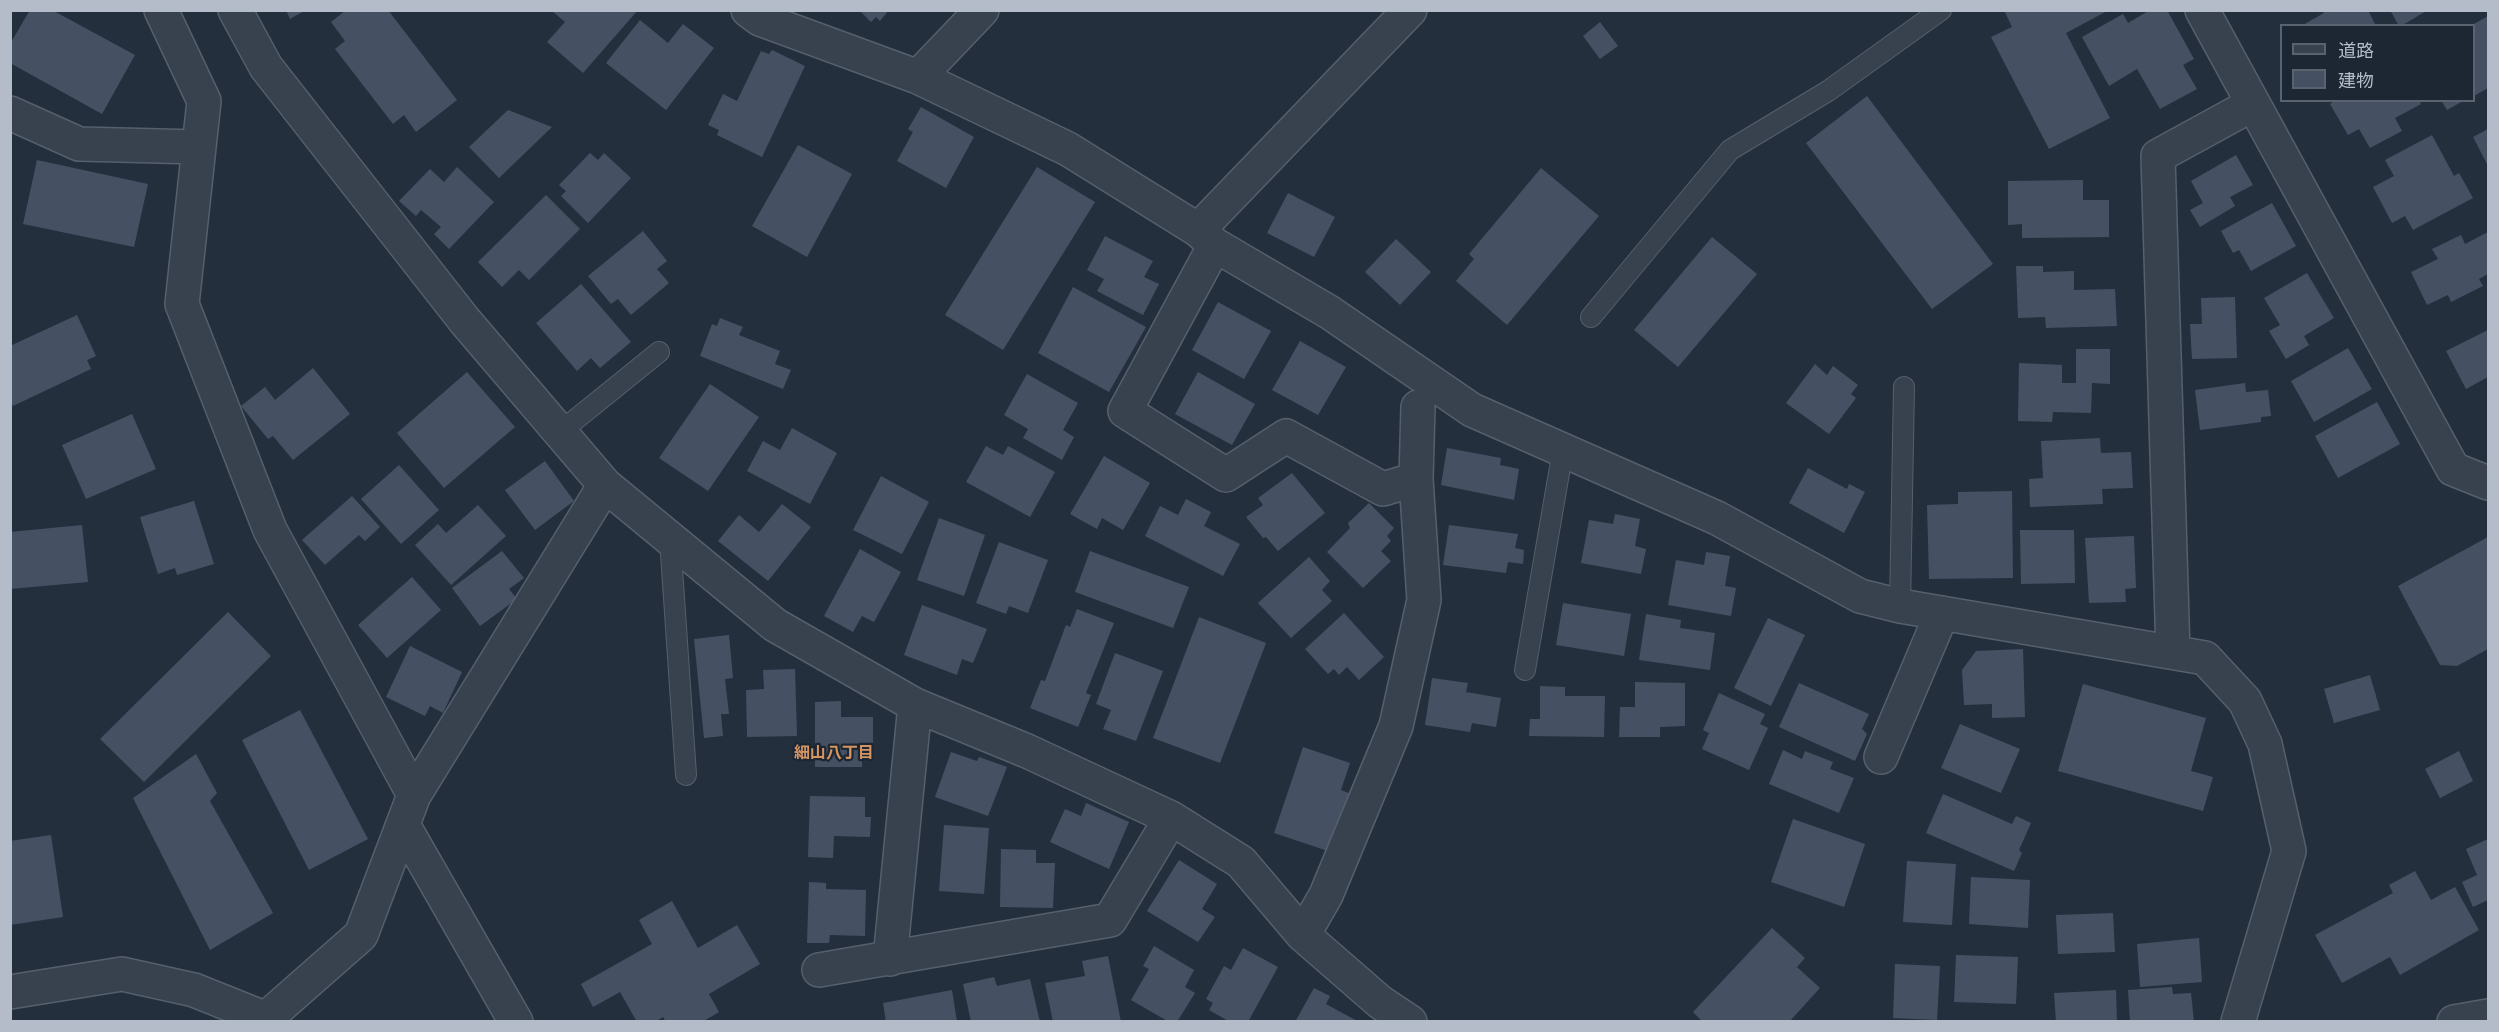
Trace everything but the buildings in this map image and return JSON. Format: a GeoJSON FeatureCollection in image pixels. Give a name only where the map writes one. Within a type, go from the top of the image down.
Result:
{"type":"FeatureCollection","features":[{"type":"Feature","properties":{"kind":"street"},"geometry":{"type":"LineString","coordinates":[[161,10],[204,101],[182,304],[270,530],[516,1022]]}},
{"type":"Feature","properties":{"kind":"street"},"geometry":{"type":"LineString","coordinates":[[235,10],[266,66],[465,321],[605,485],[775,625],[915,705],[1027,751],[1171,818],[1241,862],[1303,935],[1380,1002],[1410,1022]]}},
{"type":"Feature","properties":{"kind":"street"},"geometry":{"type":"LineString","coordinates":[[748,10],[760,19],[918,76],[1068,148],[1206,238],[1329,312],[1472,410],[1717,518],[1860,596],[1900,606],[2205,658],[2246,701],[2265,744],[2289,851],[2238,1022]]}},
{"type":"Feature","properties":{"kind":"street"},"geometry":{"type":"LineString","coordinates":[[918,76],[982,10]]}},
{"type":"Feature","properties":{"kind":"street"},"geometry":{"type":"LineString","coordinates":[[1410,10],[1206,238],[1125,411],[1226,475],[1286,436],[1383,489],[1416,479]]}},
{"type":"Feature","properties":{"kind":"street"},"geometry":{"type":"LineString","coordinates":[[2202,10],[2453,469],[2488,483]]}},
{"type":"Feature","properties":{"kind":"street"},"geometry":{"type":"LineString","coordinates":[[2173,652],[2158,156],[2253,104]]}},
{"type":"Feature","properties":{"kind":"street"},"geometry":{"type":"LineString","coordinates":[[10,113],[79,144],[199,147]]}},
{"type":"Feature","properties":{"kind":"street"},"geometry":{"type":"LineString","coordinates":[[1303,935],[1326,895],[1396,726],[1424,600],[1416,479],[1418,407]]}},
{"type":"Feature","properties":{"kind":"street"},"geometry":{"type":"LineString","coordinates":[[10,992],[122,974],[194,990],[263,1020],[362,934],[409,810],[605,485]]}},
{"type":"Feature","properties":{"kind":"street"},"geometry":{"type":"LineString","coordinates":[[1881,757],[1942,613]]}},
{"type":"Feature","properties":{"kind":"street"},"geometry":{"type":"LineString","coordinates":[[890,959],[915,705]]}},
{"type":"Feature","properties":{"kind":"street"},"geometry":{"type":"LineString","coordinates":[[819,970],[1110,920],[1171,818]]}},
{"type":"Feature","properties":{"kind":"street"},"geometry":{"type":"LineString","coordinates":[[2454,1022],[2488,1016]]}},
{"type":"Feature","properties":{"kind":"lane"},"geometry":{"type":"LineString","coordinates":[[1591,317],[1730,150],[1828,91],[1941,10]]}},
{"type":"Feature","properties":{"kind":"lane"},"geometry":{"type":"LineString","coordinates":[[560,432],[659,352]]}},
{"type":"Feature","properties":{"kind":"lane"},"geometry":{"type":"LineString","coordinates":[[1900,606],[1904,387]]}},
{"type":"Feature","properties":{"kind":"lane"},"geometry":{"type":"LineString","coordinates":[[1525,670],[1563,450]]}},
{"type":"Feature","properties":{"kind":"lane"},"geometry":{"type":"LineString","coordinates":[[670,539],[686,775]]}},
{"type":"Feature","properties":{"kind":"district","name":"細山八丁目"},"geometry":{"type":"Point","coordinates":[834,754]}}]}
